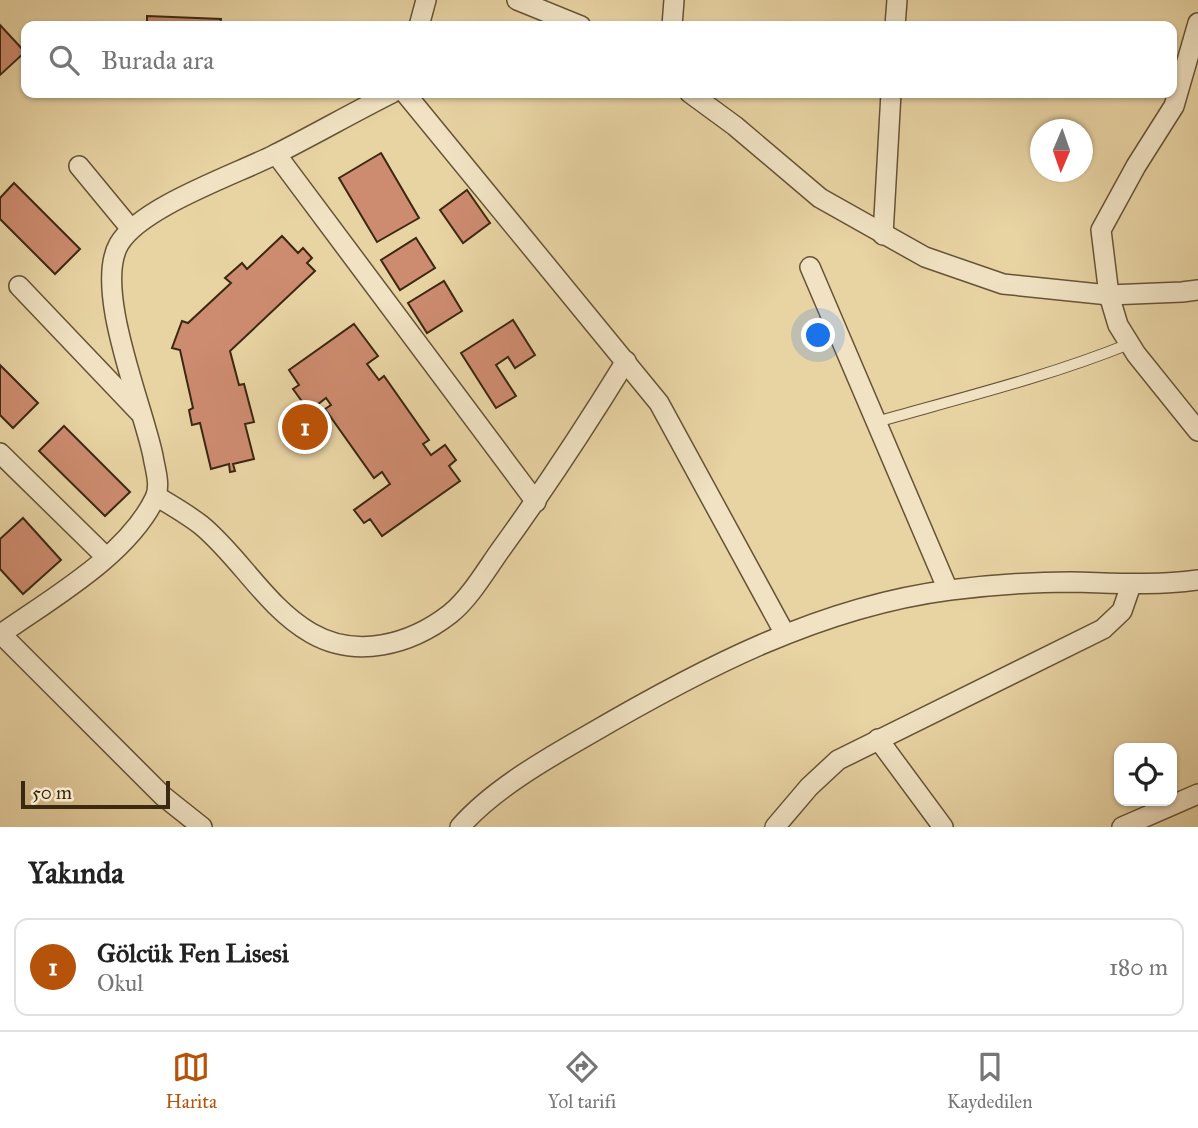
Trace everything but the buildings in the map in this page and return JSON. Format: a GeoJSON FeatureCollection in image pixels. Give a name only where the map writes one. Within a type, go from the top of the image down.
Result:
{"type":"FeatureCollection","features":[{"type":"Feature","properties":{"kind":"street"},"geometry":{"type":"LineString","coordinates":[[420,21],[426,0]]}},
{"type":"Feature","properties":{"kind":"street"},"geometry":{"type":"LineString","coordinates":[[517,0],[569,21]]}},
{"type":"Feature","properties":{"kind":"street"},"geometry":{"type":"LineString","coordinates":[[672,21],[674,0]]}},
{"type":"Feature","properties":{"kind":"street"},"geometry":{"type":"LineString","coordinates":[[895,21],[897,0]]}},
{"type":"Feature","properties":{"kind":"street"},"geometry":{"type":"LineString","coordinates":[[1177,96],[1198,23]]}},
{"type":"Feature","properties":{"kind":"street"},"geometry":{"type":"LineString","coordinates":[[202,827],[163,796],[1,633],[106,557],[135,529],[156,496],[158,481],[112,300],[113,269],[118,245],[131,229],[158,209],[276,154],[382,98]]}},
{"type":"Feature","properties":{"kind":"street"},"geometry":{"type":"LineString","coordinates":[[409,98],[659,402],[785,634]]}},
{"type":"Feature","properties":{"kind":"street"},"geometry":{"type":"LineString","coordinates":[[697,98],[735,126],[820,198],[925,257],[1003,285],[1109,295],[1198,290]]}},
{"type":"Feature","properties":{"kind":"street"},"geometry":{"type":"LineString","coordinates":[[883,235],[891,98]]}},
{"type":"Feature","properties":{"kind":"street"},"geometry":{"type":"LineString","coordinates":[[1176,98],[1101,230],[1109,295],[1118,325],[1129,344],[1198,431]]}},
{"type":"Feature","properties":{"kind":"street"},"geometry":{"type":"LineString","coordinates":[[276,154],[536,502]]}},
{"type":"Feature","properties":{"kind":"street"},"geometry":{"type":"LineString","coordinates":[[79,166],[131,229]]}},
{"type":"Feature","properties":{"kind":"street"},"geometry":{"type":"LineString","coordinates":[[810,267],[948,590]]}},
{"type":"Feature","properties":{"kind":"street"},"geometry":{"type":"LineString","coordinates":[[19,286],[142,414]]}},
{"type":"Feature","properties":{"kind":"street"},"geometry":{"type":"LineString","coordinates":[[156,496],[201,525],[284,611],[310,633],[333,643],[368,648],[382,646],[417,634],[452,612],[536,502],[626,361]]}},
{"type":"Feature","properties":{"kind":"street"},"geometry":{"type":"LineString","coordinates":[[0,453],[106,557]]}},
{"type":"Feature","properties":{"kind":"street"},"geometry":{"type":"LineString","coordinates":[[460,827],[499,792],[564,749],[664,691],[785,634],[833,616],[891,600],[1008,583],[1131,585],[1198,580]]}},
{"type":"Feature","properties":{"kind":"street"},"geometry":{"type":"LineString","coordinates":[[775,827],[809,787],[838,760],[1102,629],[1122,611],[1131,585]]}},
{"type":"Feature","properties":{"kind":"street"},"geometry":{"type":"LineString","coordinates":[[878,739],[943,827]]}},
{"type":"Feature","properties":{"kind":"street"},"geometry":{"type":"LineString","coordinates":[[1122,827],[1198,794]]}},
{"type":"Feature","properties":{"kind":"lane"},"geometry":{"type":"LineString","coordinates":[[876,422],[1038,377],[1129,344]]}},
{"type":"Feature","properties":{"kind":"place","name":"Gölcük Fen Lisesi"},"geometry":{"type":"Point","coordinates":[305,427]}}]}
